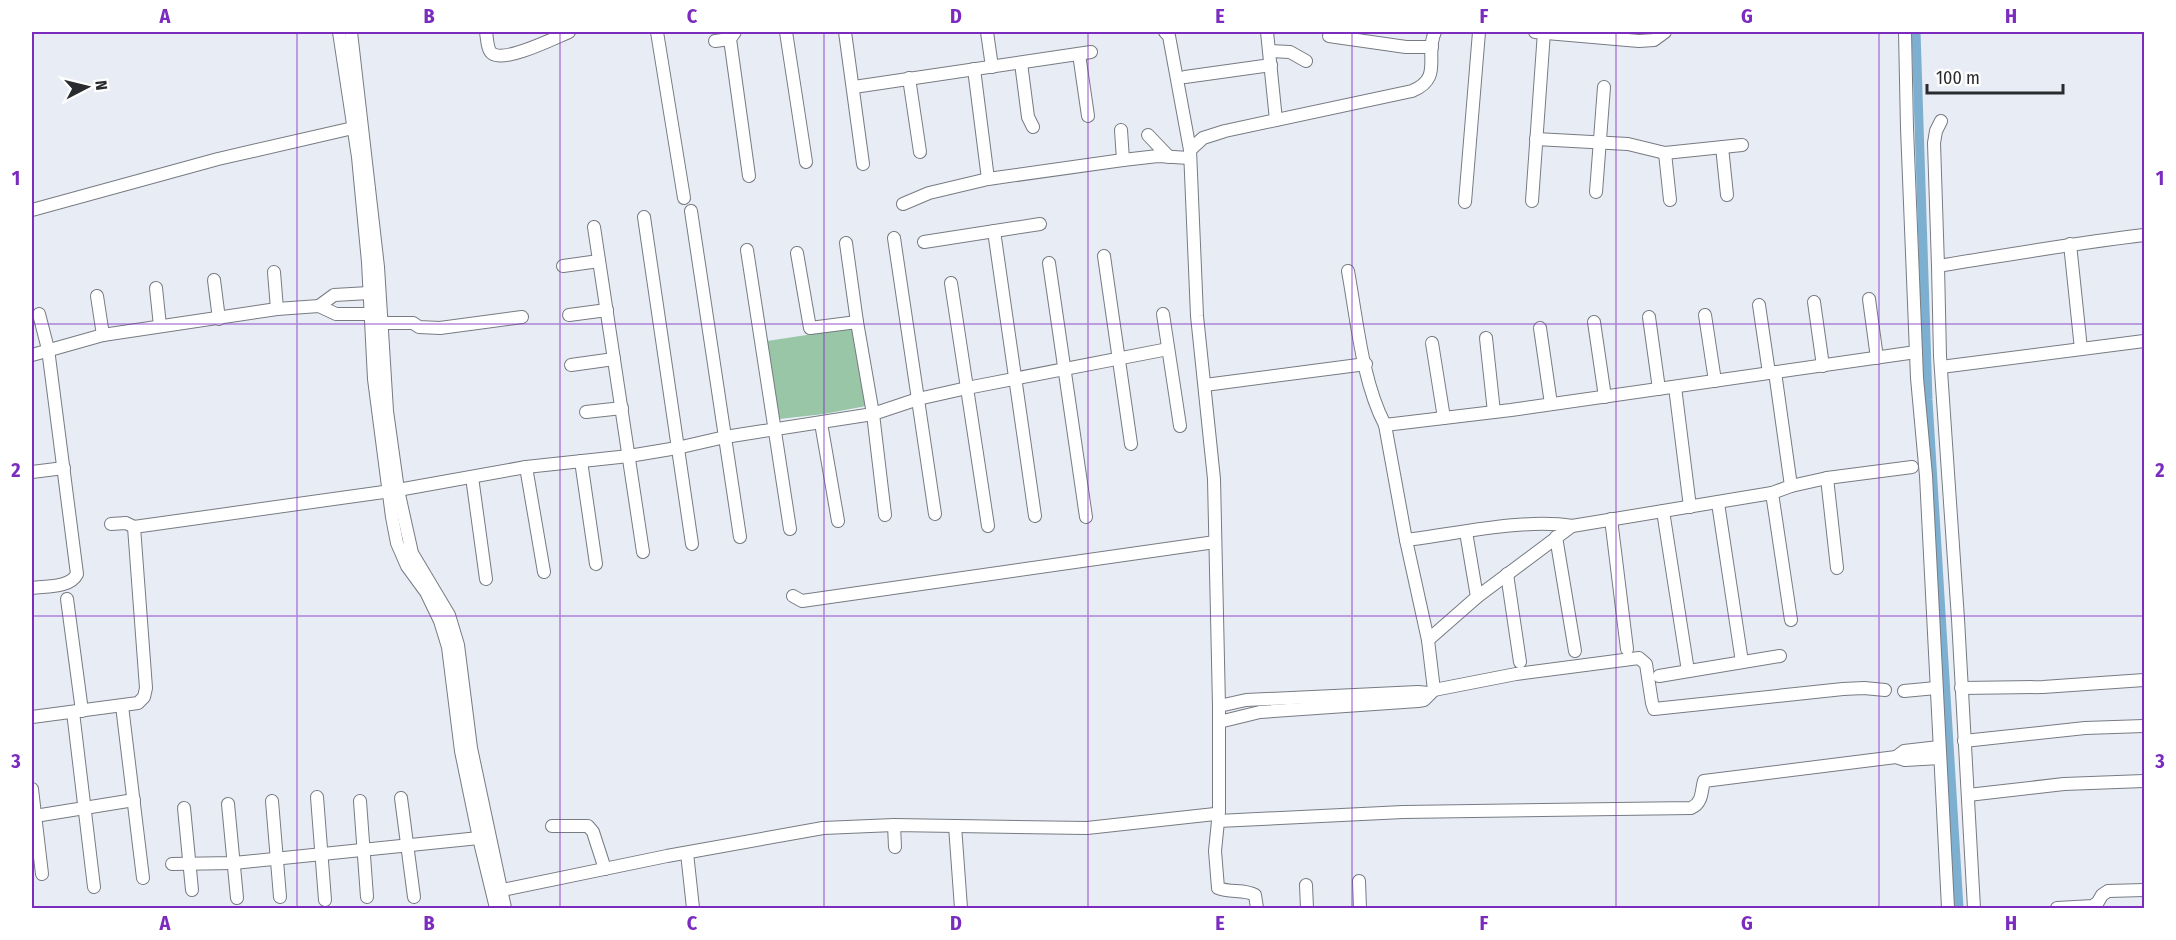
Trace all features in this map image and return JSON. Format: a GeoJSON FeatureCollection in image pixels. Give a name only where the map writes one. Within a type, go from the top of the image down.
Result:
{"type":"FeatureCollection","features":[{"type":"Feature","properties":{"kind":"street"},"geometry":{"type":"LineString","coordinates":[[339,32],[358,157],[375,389],[393,490],[412,553],[449,615],[458,645],[471,748],[496,891],[496,909]]}},
{"type":"Feature","properties":{"kind":"street"},"geometry":{"type":"LineString","coordinates":[[351,32],[377,255],[397,543],[407,566],[426,592],[448,647],[461,751],[479,838],[496,891],[505,909]]}},
{"type":"Feature","properties":{"kind":"street"},"geometry":{"type":"LineString","coordinates":[[486,32],[489,51],[505,56],[569,32]]}},
{"type":"Feature","properties":{"kind":"street"},"geometry":{"type":"LineString","coordinates":[[657,32],[684,198]]}},
{"type":"Feature","properties":{"kind":"street"},"geometry":{"type":"LineString","coordinates":[[786,32],[806,162]]}},
{"type":"Feature","properties":{"kind":"street"},"geometry":{"type":"LineString","coordinates":[[845,32],[863,164]]}},
{"type":"Feature","properties":{"kind":"street"},"geometry":{"type":"LineString","coordinates":[[987,32],[992,67]]}},
{"type":"Feature","properties":{"kind":"street"},"geometry":{"type":"LineString","coordinates":[[1165,32],[1169,36],[1190,154],[1197,316],[1214,479],[1219,706],[1218,816],[1215,851],[1218,888],[1227,892],[1251,892],[1255,895],[1257,909]]}},
{"type":"Feature","properties":{"kind":"street"},"geometry":{"type":"LineString","coordinates":[[1267,32],[1276,120]]}},
{"type":"Feature","properties":{"kind":"street"},"geometry":{"type":"LineString","coordinates":[[903,204],[928,193],[988,179],[1122,160],[1190,154],[1203,138],[1225,131],[1412,91],[1425,86],[1430,78],[1435,32]]}},
{"type":"Feature","properties":{"kind":"street"},"geometry":{"type":"LineString","coordinates":[[1465,202],[1479,32]]}},
{"type":"Feature","properties":{"kind":"street"},"geometry":{"type":"LineString","coordinates":[[1532,201],[1539,32],[1639,41],[1654,40],[1665,32]]}},
{"type":"Feature","properties":{"kind":"street"},"geometry":{"type":"LineString","coordinates":[[1905,32],[1916,352],[1926,476],[1948,909]]}},
{"type":"Feature","properties":{"kind":"street"},"geometry":{"type":"LineString","coordinates":[[715,41],[733,35],[749,176]]}},
{"type":"Feature","properties":{"kind":"street"},"geometry":{"type":"LineString","coordinates":[[1329,36],[1406,47],[1432,47]]}},
{"type":"Feature","properties":{"kind":"street"},"geometry":{"type":"LineString","coordinates":[[1269,51],[1290,52],[1306,61]]}},
{"type":"Feature","properties":{"kind":"street"},"geometry":{"type":"LineString","coordinates":[[854,87],[1085,53],[1088,116]]}},
{"type":"Feature","properties":{"kind":"street"},"geometry":{"type":"LineString","coordinates":[[1022,63],[1028,117],[1033,127]]}},
{"type":"Feature","properties":{"kind":"street"},"geometry":{"type":"LineString","coordinates":[[1185,77],[1271,65]]}},
{"type":"Feature","properties":{"kind":"street"},"geometry":{"type":"LineString","coordinates":[[974,69],[988,179]]}},
{"type":"Feature","properties":{"kind":"street"},"geometry":{"type":"LineString","coordinates":[[909,78],[920,152]]}},
{"type":"Feature","properties":{"kind":"street"},"geometry":{"type":"LineString","coordinates":[[1596,192],[1604,87]]}},
{"type":"Feature","properties":{"kind":"street"},"geometry":{"type":"LineString","coordinates":[[1941,121],[1934,143],[1941,367],[1974,909]]}},
{"type":"Feature","properties":{"kind":"street"},"geometry":{"type":"LineString","coordinates":[[32,210],[240,154],[353,128]]}},
{"type":"Feature","properties":{"kind":"street"},"geometry":{"type":"LineString","coordinates":[[1121,130],[1122,160]]}},
{"type":"Feature","properties":{"kind":"street"},"geometry":{"type":"LineString","coordinates":[[1148,135],[1169,157]]}},
{"type":"Feature","properties":{"kind":"street"},"geometry":{"type":"LineString","coordinates":[[1536,139],[1629,144],[1665,153],[1742,145]]}},
{"type":"Feature","properties":{"kind":"street"},"geometry":{"type":"LineString","coordinates":[[1722,147],[1727,195]]}},
{"type":"Feature","properties":{"kind":"street"},"geometry":{"type":"LineString","coordinates":[[1665,153],[1670,200]]}},
{"type":"Feature","properties":{"kind":"street"},"geometry":{"type":"LineString","coordinates":[[691,211],[740,537]]}},
{"type":"Feature","properties":{"kind":"street"},"geometry":{"type":"LineString","coordinates":[[644,217],[692,544]]}},
{"type":"Feature","properties":{"kind":"street"},"geometry":{"type":"LineString","coordinates":[[924,242],[1040,224]]}},
{"type":"Feature","properties":{"kind":"street"},"geometry":{"type":"LineString","coordinates":[[594,227],[643,552]]}},
{"type":"Feature","properties":{"kind":"street"},"geometry":{"type":"LineString","coordinates":[[994,231],[1035,516]]}},
{"type":"Feature","properties":{"kind":"street"},"geometry":{"type":"LineString","coordinates":[[1938,266],[2070,244],[2145,235]]}},
{"type":"Feature","properties":{"kind":"street"},"geometry":{"type":"LineString","coordinates":[[894,238],[935,514]]}},
{"type":"Feature","properties":{"kind":"street"},"geometry":{"type":"LineString","coordinates":[[846,243],[856,322],[873,414],[885,515]]}},
{"type":"Feature","properties":{"kind":"street"},"geometry":{"type":"LineString","coordinates":[[2070,244],[2081,349]]}},
{"type":"Feature","properties":{"kind":"street"},"geometry":{"type":"LineString","coordinates":[[747,250],[790,530]]}},
{"type":"Feature","properties":{"kind":"street"},"geometry":{"type":"LineString","coordinates":[[797,253],[810,328],[856,322]]}},
{"type":"Feature","properties":{"kind":"street"},"geometry":{"type":"LineString","coordinates":[[1104,256],[1131,444]]}},
{"type":"Feature","properties":{"kind":"street"},"geometry":{"type":"LineString","coordinates":[[563,266],[599,261]]}},
{"type":"Feature","properties":{"kind":"street"},"geometry":{"type":"LineString","coordinates":[[1049,263],[1086,517]]}},
{"type":"Feature","properties":{"kind":"street"},"geometry":{"type":"LineString","coordinates":[[1219,722],[1260,712],[1418,701],[1424,700],[1431,692],[1428,640],[1406,540],[1385,425],[1378,412],[1365,364],[1348,271]]}},
{"type":"Feature","properties":{"kind":"street"},"geometry":{"type":"LineString","coordinates":[[273,272],[277,309]]}},
{"type":"Feature","properties":{"kind":"street"},"geometry":{"type":"LineString","coordinates":[[214,280],[219,319]]}},
{"type":"Feature","properties":{"kind":"street"},"geometry":{"type":"LineString","coordinates":[[951,283],[988,526]]}},
{"type":"Feature","properties":{"kind":"street"},"geometry":{"type":"LineString","coordinates":[[156,288],[160,326]]}},
{"type":"Feature","properties":{"kind":"street"},"geometry":{"type":"LineString","coordinates":[[319,306],[334,295],[369,293]]}},
{"type":"Feature","properties":{"kind":"street"},"geometry":{"type":"LineString","coordinates":[[97,296],[103,335]]}},
{"type":"Feature","properties":{"kind":"street"},"geometry":{"type":"LineString","coordinates":[[1869,299],[1877,358]]}},
{"type":"Feature","properties":{"kind":"street"},"geometry":{"type":"LineString","coordinates":[[1814,302],[1823,366]]}},
{"type":"Feature","properties":{"kind":"street"},"geometry":{"type":"LineString","coordinates":[[1759,305],[1791,486]]}},
{"type":"Feature","properties":{"kind":"street"},"geometry":{"type":"LineString","coordinates":[[32,355],[103,335],[277,309],[319,306],[336,314],[370,314]]}},
{"type":"Feature","properties":{"kind":"street"},"geometry":{"type":"LineString","coordinates":[[569,315],[607,310]]}},
{"type":"Feature","properties":{"kind":"street"},"geometry":{"type":"LineString","coordinates":[[32,588],[68,583],[74,580],[77,574],[48,349],[39,314]]}},
{"type":"Feature","properties":{"kind":"street"},"geometry":{"type":"LineString","coordinates":[[1162,314],[1180,426]]}},
{"type":"Feature","properties":{"kind":"street"},"geometry":{"type":"LineString","coordinates":[[1705,315],[1715,381]]}},
{"type":"Feature","properties":{"kind":"street"},"geometry":{"type":"LineString","coordinates":[[381,324],[413,323],[420,327],[440,328],[522,317]]}},
{"type":"Feature","properties":{"kind":"street"},"geometry":{"type":"LineString","coordinates":[[1650,317],[1659,389]]}},
{"type":"Feature","properties":{"kind":"street"},"geometry":{"type":"LineString","coordinates":[[1594,322],[1605,397]]}},
{"type":"Feature","properties":{"kind":"street"},"geometry":{"type":"LineString","coordinates":[[1540,328],[1551,404]]}},
{"type":"Feature","properties":{"kind":"street"},"geometry":{"type":"LineString","coordinates":[[1486,338],[1494,412]]}},
{"type":"Feature","properties":{"kind":"street"},"geometry":{"type":"LineString","coordinates":[[1941,367],[2145,342]]}},
{"type":"Feature","properties":{"kind":"street"},"geometry":{"type":"LineString","coordinates":[[1432,343],[1444,418]]}},
{"type":"Feature","properties":{"kind":"street"},"geometry":{"type":"LineString","coordinates":[[111,524],[126,523],[134,527],[393,490],[526,467],[629,456],[725,437],[873,414],[918,399],[967,388],[1168,349]]}},
{"type":"Feature","properties":{"kind":"street"},"geometry":{"type":"LineString","coordinates":[[1385,425],[1605,397],[1916,352]]}},
{"type":"Feature","properties":{"kind":"street"},"geometry":{"type":"LineString","coordinates":[[571,365],[614,359]]}},
{"type":"Feature","properties":{"kind":"street"},"geometry":{"type":"LineString","coordinates":[[1205,385],[1365,364]]}},
{"type":"Feature","properties":{"kind":"street"},"geometry":{"type":"LineString","coordinates":[[1676,387],[1690,507]]}},
{"type":"Feature","properties":{"kind":"street"},"geometry":{"type":"LineString","coordinates":[[586,412],[622,408]]}},
{"type":"Feature","properties":{"kind":"street"},"geometry":{"type":"LineString","coordinates":[[821,423],[838,521]]}},
{"type":"Feature","properties":{"kind":"street"},"geometry":{"type":"LineString","coordinates":[[581,461],[596,564]]}},
{"type":"Feature","properties":{"kind":"street"},"geometry":{"type":"LineString","coordinates":[[526,467],[544,572]]}},
{"type":"Feature","properties":{"kind":"street"},"geometry":{"type":"LineString","coordinates":[[1406,540],[1524,525],[1572,526],[1772,493],[1827,478],[1912,467]]}},
{"type":"Feature","properties":{"kind":"street"},"geometry":{"type":"LineString","coordinates":[[32,472],[64,468]]}},
{"type":"Feature","properties":{"kind":"street"},"geometry":{"type":"LineString","coordinates":[[472,477],[486,579]]}},
{"type":"Feature","properties":{"kind":"street"},"geometry":{"type":"LineString","coordinates":[[1827,478],[1837,568]]}},
{"type":"Feature","properties":{"kind":"street"},"geometry":{"type":"LineString","coordinates":[[1772,493],[1791,620]]}},
{"type":"Feature","properties":{"kind":"street"},"geometry":{"type":"LineString","coordinates":[[1718,502],[1742,662]]}},
{"type":"Feature","properties":{"kind":"street"},"geometry":{"type":"LineString","coordinates":[[1663,511],[1688,671]]}},
{"type":"Feature","properties":{"kind":"street"},"geometry":{"type":"LineString","coordinates":[[1611,519],[1627,649]]}},
{"type":"Feature","properties":{"kind":"street"},"geometry":{"type":"LineString","coordinates":[[1428,640],[1477,597],[1572,526]]}},
{"type":"Feature","properties":{"kind":"street"},"geometry":{"type":"LineString","coordinates":[[32,717],[123,706],[138,703],[144,697],[146,688],[134,527]]}},
{"type":"Feature","properties":{"kind":"street"},"geometry":{"type":"LineString","coordinates":[[1466,532],[1477,597]]}},
{"type":"Feature","properties":{"kind":"street"},"geometry":{"type":"LineString","coordinates":[[1556,537],[1575,651]]}},
{"type":"Feature","properties":{"kind":"street"},"geometry":{"type":"LineString","coordinates":[[793,596],[802,602],[1215,542]]}},
{"type":"Feature","properties":{"kind":"street"},"geometry":{"type":"LineString","coordinates":[[1507,574],[1520,663]]}},
{"type":"Feature","properties":{"kind":"street"},"geometry":{"type":"LineString","coordinates":[[67,599],[78,712],[84,809],[94,888]]}},
{"type":"Feature","properties":{"kind":"street"},"geometry":{"type":"LineString","coordinates":[[1659,675],[1780,656]]}},
{"type":"Feature","properties":{"kind":"street"},"geometry":{"type":"LineString","coordinates":[[1219,706],[1246,700],[1431,692],[1515,675],[1633,658],[1639,658],[1646,664],[1654,709],[1843,689],[1885,690]]}},
{"type":"Feature","properties":{"kind":"street"},"geometry":{"type":"LineString","coordinates":[[1961,688],[2043,687],[2145,680]]}},
{"type":"Feature","properties":{"kind":"street"},"geometry":{"type":"LineString","coordinates":[[1904,691],[1936,688]]}},
{"type":"Feature","properties":{"kind":"street"},"geometry":{"type":"LineString","coordinates":[[123,706],[143,878]]}},
{"type":"Feature","properties":{"kind":"street"},"geometry":{"type":"LineString","coordinates":[[1964,741],[2085,728],[2145,726]]}},
{"type":"Feature","properties":{"kind":"street"},"geometry":{"type":"LineString","coordinates":[[496,891],[823,828],[894,825],[1087,828],[1215,814],[1218,816],[1692,808],[1701,801],[1704,781],[1896,757],[1904,751],[1939,753]]}},
{"type":"Feature","properties":{"kind":"street"},"geometry":{"type":"LineString","coordinates":[[1968,795],[2064,784],[2145,781]]}},
{"type":"Feature","properties":{"kind":"street"},"geometry":{"type":"LineString","coordinates":[[32,789],[42,874]]}},
{"type":"Feature","properties":{"kind":"street"},"geometry":{"type":"LineString","coordinates":[[317,797],[326,900]]}},
{"type":"Feature","properties":{"kind":"street"},"geometry":{"type":"LineString","coordinates":[[401,798],[414,897]]}},
{"type":"Feature","properties":{"kind":"street"},"geometry":{"type":"LineString","coordinates":[[35,816],[134,800]]}},
{"type":"Feature","properties":{"kind":"street"},"geometry":{"type":"LineString","coordinates":[[272,801],[280,897]]}},
{"type":"Feature","properties":{"kind":"street"},"geometry":{"type":"LineString","coordinates":[[360,801],[367,897]]}},
{"type":"Feature","properties":{"kind":"street"},"geometry":{"type":"LineString","coordinates":[[228,804],[237,898]]}},
{"type":"Feature","properties":{"kind":"street"},"geometry":{"type":"LineString","coordinates":[[184,808],[192,890]]}},
{"type":"Feature","properties":{"kind":"street"},"geometry":{"type":"LineString","coordinates":[[894,825],[895,847]]}},
{"type":"Feature","properties":{"kind":"street"},"geometry":{"type":"LineString","coordinates":[[552,826],[588,826],[593,832],[605,869]]}},
{"type":"Feature","properties":{"kind":"street"},"geometry":{"type":"LineString","coordinates":[[955,826],[961,909]]}},
{"type":"Feature","properties":{"kind":"street"},"geometry":{"type":"LineString","coordinates":[[172,864],[234,863],[479,838]]}},
{"type":"Feature","properties":{"kind":"street"},"geometry":{"type":"LineString","coordinates":[[687,853],[693,909]]}},
{"type":"Feature","properties":{"kind":"street"},"geometry":{"type":"LineString","coordinates":[[1359,881],[1360,909]]}},
{"type":"Feature","properties":{"kind":"street"},"geometry":{"type":"LineString","coordinates":[[1306,885],[1307,909]]}},
{"type":"Feature","properties":{"kind":"street"},"geometry":{"type":"LineString","coordinates":[[2057,909],[2093,906],[2108,891],[2145,890]]}},
{"type":"Feature","properties":{"kind":"green space"},"geometry":{"type":"Polygon","coordinates":[[[853,328],[866,406],[779,419],[767,341],[853,328]]]}},
{"type":"Feature","properties":{"kind":"waterway"},"geometry":{"type":"LineString","coordinates":[[1916,32],[1928,400],[1959,908]]}}]}
